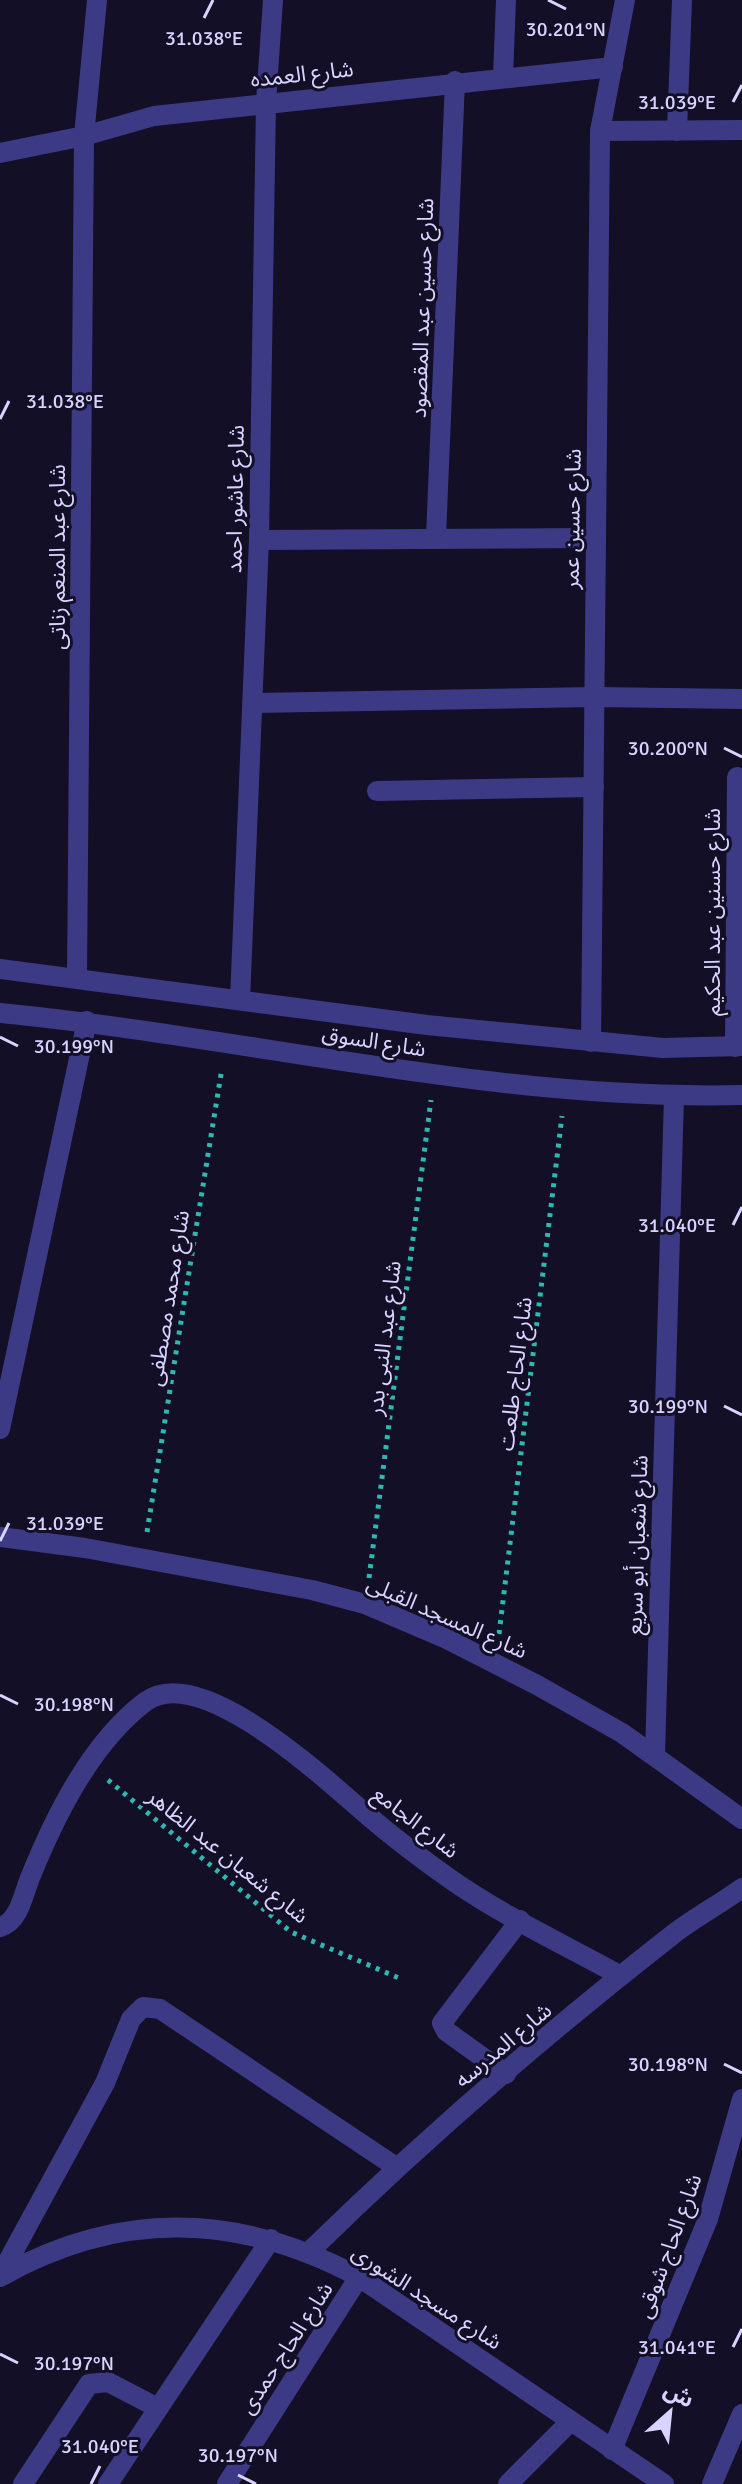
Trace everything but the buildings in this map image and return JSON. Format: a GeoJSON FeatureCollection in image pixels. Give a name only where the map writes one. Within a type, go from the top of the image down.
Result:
{"type":"FeatureCollection","features":[{"type":"Feature","properties":{"kind":"street","name":"شارع عبد المنعم زناتى"},"geometry":{"type":"LineString","coordinates":[[77,978],[84,136],[97,0]]}},
{"type":"Feature","properties":{"kind":"street","name":"شارع عاشور احمد"},"geometry":{"type":"LineString","coordinates":[[240,1000],[254,703],[266,102],[273,0]]}},
{"type":"Feature","properties":{"kind":"street"},"geometry":{"type":"LineString","coordinates":[[503,76],[506,0]]}},
{"type":"Feature","properties":{"kind":"street","name":"شارع حسين عمر"},"geometry":{"type":"LineString","coordinates":[[591,1042],[600,131],[625,0]]}},
{"type":"Feature","properties":{"kind":"street"},"geometry":{"type":"LineString","coordinates":[[677,131],[682,0]]}},
{"type":"Feature","properties":{"kind":"street","name":"شارع العمده"},"geometry":{"type":"LineString","coordinates":[[0,153],[84,136],[154,116],[455,81],[613,67]]}},
{"type":"Feature","properties":{"kind":"street","name":"شارع حسين عبد المقصود"},"geometry":{"type":"LineString","coordinates":[[436,537],[455,81]]}},
{"type":"Feature","properties":{"kind":"street"},"geometry":{"type":"LineString","coordinates":[[600,131],[742,130]]}},
{"type":"Feature","properties":{"kind":"street"},"geometry":{"type":"LineString","coordinates":[[259,540],[596,538]]}},
{"type":"Feature","properties":{"kind":"street"},"geometry":{"type":"LineString","coordinates":[[254,703],[595,697],[742,699]]}},
{"type":"Feature","properties":{"kind":"street","name":"شارع حسنين عبد الحكيم"},"geometry":{"type":"LineString","coordinates":[[737,777],[738,1047]]}},
{"type":"Feature","properties":{"kind":"street"},"geometry":{"type":"LineString","coordinates":[[377,791],[594,787]]}},
{"type":"Feature","properties":{"kind":"street","name":"شارع السوق"},"geometry":{"type":"LineString","coordinates":[[0,969],[427,1025],[663,1048],[738,1047]]}},
{"type":"Feature","properties":{"kind":"street","name":"شارع السوق"},"geometry":{"type":"LineString","coordinates":[[0,1013],[87,1021],[435,1075],[566,1089],[674,1096],[742,1095]]}},
{"type":"Feature","properties":{"kind":"street"},"geometry":{"type":"LineString","coordinates":[[0,1429],[87,1021]]}},
{"type":"Feature","properties":{"kind":"street","name":"شارع شعبان أبو سريع"},"geometry":{"type":"LineString","coordinates":[[655,1755],[674,1096]]}},
{"type":"Feature","properties":{"kind":"street","name":"شارع المسجد القبلى"},"geometry":{"type":"LineString","coordinates":[[2,1540],[142,1559],[312,1590],[365,1604],[495,1663],[655,1755],[742,1819]]}},
{"type":"Feature","properties":{"kind":"street","name":"شارع الجامع"},"geometry":{"type":"LineString","coordinates":[[89,1764],[133,1711],[153,1696],[188,1697],[213,1704],[272,1735],[424,1860],[520,1920],[621,1976]]}},
{"type":"Feature","properties":{"kind":"street"},"geometry":{"type":"LineString","coordinates":[[0,1927],[10,1922],[16,1913],[31,1875],[89,1764]]}},
{"type":"Feature","properties":{"kind":"street","name":"شارع المدرسه"},"geometry":{"type":"LineString","coordinates":[[308,2253],[396,2167],[621,1976],[679,1930],[742,1888]]}},
{"type":"Feature","properties":{"kind":"street"},"geometry":{"type":"LineString","coordinates":[[506,2074],[446,2031],[442,2023],[520,1920]]}},
{"type":"Feature","properties":{"kind":"street"},"geometry":{"type":"LineString","coordinates":[[0,2276],[105,2083],[131,2019],[143,2007],[155,2007],[165,2012],[396,2167]]}},
{"type":"Feature","properties":{"kind":"street","name":"شارع الحاج شوقى"},"geometry":{"type":"LineString","coordinates":[[612,2450],[708,2219],[742,2099]]}},
{"type":"Feature","properties":{"kind":"street","name":"شارع مسجد الشورى"},"geometry":{"type":"LineString","coordinates":[[0,2276],[78,2241],[129,2230],[180,2226],[232,2231],[271,2239],[359,2277],[664,2484]]}},
{"type":"Feature","properties":{"kind":"street"},"geometry":{"type":"LineString","coordinates":[[108,2484],[271,2239]]}},
{"type":"Feature","properties":{"kind":"street","name":"شارع الحاج حمدى"},"geometry":{"type":"LineString","coordinates":[[227,2484],[359,2277]]}},
{"type":"Feature","properties":{"kind":"street"},"geometry":{"type":"LineString","coordinates":[[23,2484],[89,2384],[108,2382],[158,2408]]}},
{"type":"Feature","properties":{"kind":"street"},"geometry":{"type":"LineString","coordinates":[[712,2484],[742,2414]]}},
{"type":"Feature","properties":{"kind":"street"},"geometry":{"type":"LineString","coordinates":[[508,2484],[570,2422]]}},
{"type":"Feature","properties":{"kind":"path","name":"شارع محمد مصطفى"},"geometry":{"type":"LineString","coordinates":[[142,1559],[226,1043]]}},
{"type":"Feature","properties":{"kind":"path","name":"شارع عبد النبى بدر"},"geometry":{"type":"LineString","coordinates":[[365,1604],[435,1075]]}},
{"type":"Feature","properties":{"kind":"path","name":"شارع الحاج طلعت"},"geometry":{"type":"LineString","coordinates":[[495,1663],[566,1089]]}},
{"type":"Feature","properties":{"kind":"path","name":"شارع شعبان عبد الظاهر"},"geometry":{"type":"LineString","coordinates":[[89,1764],[291,1932],[399,1978]]}}]}
